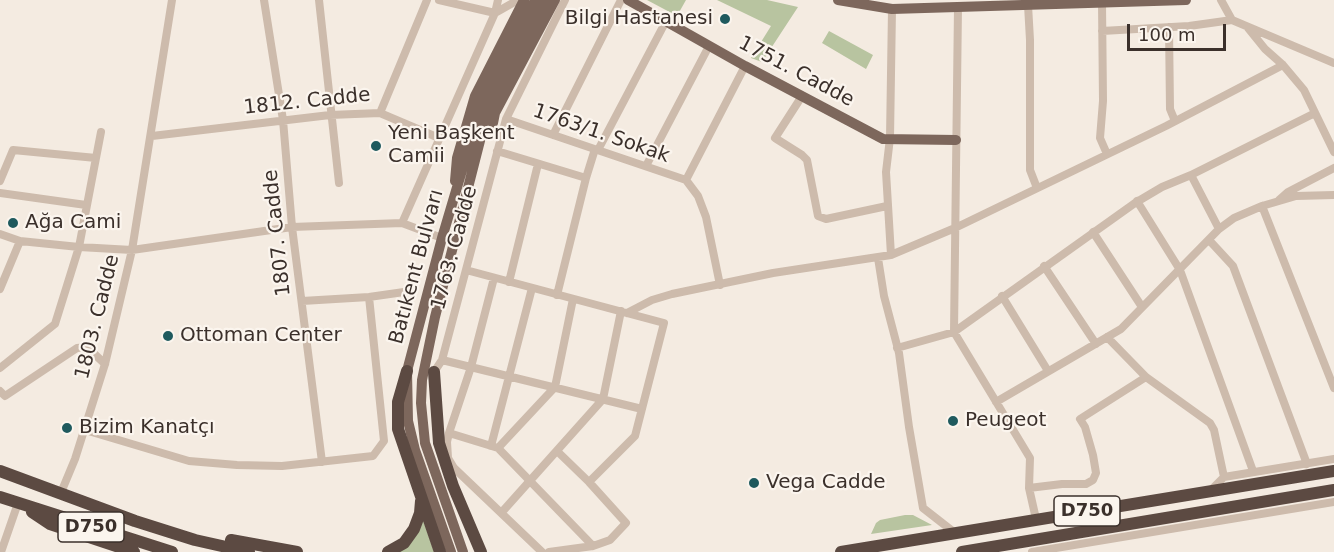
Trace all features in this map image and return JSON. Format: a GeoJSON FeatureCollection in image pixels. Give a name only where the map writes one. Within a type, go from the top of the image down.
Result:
{"type":"FeatureCollection","features":[{"type":"Feature","properties":{"kind":"highway"},"geometry":{"type":"LineString","coordinates":[[407,371],[398,402],[398,429],[440,552]]}},
{"type":"Feature","properties":{"kind":"highway"},"geometry":{"type":"LineString","coordinates":[[434,372],[439,443],[453,486],[481,552]]}},
{"type":"Feature","properties":{"kind":"highway","name":"D750"},"geometry":{"type":"LineString","coordinates":[[0,471],[135,521],[195,540],[249,552]]}},
{"type":"Feature","properties":{"kind":"highway","name":"D750"},"geometry":{"type":"LineString","coordinates":[[841,552],[1334,471]]}},
{"type":"Feature","properties":{"kind":"highway","name":"D750"},"geometry":{"type":"LineString","coordinates":[[962,552],[999,549],[1334,490]]}},
{"type":"Feature","properties":{"kind":"highway","name":"D750"},"geometry":{"type":"LineString","coordinates":[[0,497],[168,551]]}},
{"type":"Feature","properties":{"kind":"highway"},"geometry":{"type":"LineString","coordinates":[[388,552],[404,543],[414,529],[420,513],[421,497]]}},
{"type":"Feature","properties":{"kind":"highway"},"geometry":{"type":"LineString","coordinates":[[18,503],[50,524],[134,552]]}},
{"type":"Feature","properties":{"kind":"highway"},"geometry":{"type":"LineString","coordinates":[[135,521],[297,552]]}},
{"type":"Feature","properties":{"kind":"main road"},"geometry":{"type":"LineString","coordinates":[[453,202],[457,158],[475,96],[524,0]]}},
{"type":"Feature","properties":{"kind":"main road","name":"Batıkent Bulvarı"},"geometry":{"type":"LineString","coordinates":[[451,552],[415,450],[408,421],[407,371],[442,238],[482,103],[534,0]]}},
{"type":"Feature","properties":{"kind":"main road","name":"Batıkent Bulvarı"},"geometry":{"type":"LineString","coordinates":[[463,552],[425,443],[421,403],[422,380],[435,317],[492,101],[545,0]]}},
{"type":"Feature","properties":{"kind":"main road"},"geometry":{"type":"LineString","coordinates":[[471,182],[479,169],[495,113],[555,0]]}},
{"type":"Feature","properties":{"kind":"main road","name":"1751. Cadde"},"geometry":{"type":"LineString","coordinates":[[628,0],[745,66],[883,139],[956,140]]}},
{"type":"Feature","properties":{"kind":"main road"},"geometry":{"type":"LineString","coordinates":[[838,0],[892,9],[1186,0]]}},
{"type":"Feature","properties":{"kind":"main road"},"geometry":{"type":"LineString","coordinates":[[421,403],[434,372]]}},
{"type":"Feature","properties":{"kind":"street","name":"1803. Cadde"},"geometry":{"type":"LineString","coordinates":[[60,495],[85,430],[105,364],[132,250],[172,0]]}},
{"type":"Feature","properties":{"kind":"street","name":"1807. Cadde"},"geometry":{"type":"LineString","coordinates":[[264,0],[283,120],[292,227],[322,462]]}},
{"type":"Feature","properties":{"kind":"street"},"geometry":{"type":"LineString","coordinates":[[319,0],[339,183]]}},
{"type":"Feature","properties":{"kind":"street","name":"1812. Cadde"},"geometry":{"type":"LineString","coordinates":[[152,136],[330,115],[380,114],[427,0]]}},
{"type":"Feature","properties":{"kind":"street"},"geometry":{"type":"LineString","coordinates":[[439,0],[495,13],[518,0]]}},
{"type":"Feature","properties":{"kind":"street"},"geometry":{"type":"LineString","coordinates":[[402,223],[495,13],[498,0]]}},
{"type":"Feature","properties":{"kind":"street","name":"1763. Cadde"},"geometry":{"type":"LineString","coordinates":[[434,372],[442,360],[506,119],[566,0]]}},
{"type":"Feature","properties":{"kind":"street"},"geometry":{"type":"LineString","coordinates":[[553,135],[621,0]]}},
{"type":"Feature","properties":{"kind":"street"},"geometry":{"type":"LineString","coordinates":[[1221,0],[1232,20]]}},
{"type":"Feature","properties":{"kind":"street"},"geometry":{"type":"LineString","coordinates":[[1102,3],[1103,101],[1100,138],[1107,154]]}},
{"type":"Feature","properties":{"kind":"street"},"geometry":{"type":"LineString","coordinates":[[1028,5],[1030,170],[1036,188]]}},
{"type":"Feature","properties":{"kind":"street"},"geometry":{"type":"LineString","coordinates":[[958,7],[954,332],[1030,458],[1029,488],[1036,519]]}},
{"type":"Feature","properties":{"kind":"street"},"geometry":{"type":"LineString","coordinates":[[891,255],[886,172],[890,138],[892,9]]}},
{"type":"Feature","properties":{"kind":"street"},"geometry":{"type":"LineString","coordinates":[[1102,31],[1232,20],[1334,63]]}},
{"type":"Feature","properties":{"kind":"street"},"geometry":{"type":"LineString","coordinates":[[557,295],[586,178],[597,149],[666,21]]}},
{"type":"Feature","properties":{"kind":"street"},"geometry":{"type":"LineString","coordinates":[[1169,27],[1170,109],[1175,121]]}},
{"type":"Feature","properties":{"kind":"street"},"geometry":{"type":"LineString","coordinates":[[1248,28],[1304,90],[1334,152]]}},
{"type":"Feature","properties":{"kind":"street"},"geometry":{"type":"LineString","coordinates":[[646,166],[710,46]]}},
{"type":"Feature","properties":{"kind":"street"},"geometry":{"type":"LineString","coordinates":[[624,312],[672,294],[772,273],[891,255],[955,228],[1175,121],[1283,65]]}},
{"type":"Feature","properties":{"kind":"street"},"geometry":{"type":"LineString","coordinates":[[720,285],[706,217],[698,196],[686,180],[745,66]]}},
{"type":"Feature","properties":{"kind":"street"},"geometry":{"type":"LineString","coordinates":[[802,96],[776,138],[807,160],[818,216],[825,219],[887,206]]}},
{"type":"Feature","properties":{"kind":"street"},"geometry":{"type":"LineString","coordinates":[[897,348],[954,332],[1137,201],[1315,113]]}},
{"type":"Feature","properties":{"kind":"street"},"geometry":{"type":"LineString","coordinates":[[380,114],[439,138]]}},
{"type":"Feature","properties":{"kind":"street","name":"1763/1. Sokak"},"geometry":{"type":"LineString","coordinates":[[506,119],[686,180]]}},
{"type":"Feature","properties":{"kind":"street"},"geometry":{"type":"LineString","coordinates":[[0,368],[55,324],[79,247],[101,132]]}},
{"type":"Feature","properties":{"kind":"street"},"geometry":{"type":"LineString","coordinates":[[0,181],[13,150],[96,158]]}},
{"type":"Feature","properties":{"kind":"street"},"geometry":{"type":"LineString","coordinates":[[497,151],[586,178]]}},
{"type":"Feature","properties":{"kind":"street"},"geometry":{"type":"LineString","coordinates":[[509,282],[538,164]]}},
{"type":"Feature","properties":{"kind":"street"},"geometry":{"type":"LineString","coordinates":[[1276,202],[1288,192],[1334,168]]}},
{"type":"Feature","properties":{"kind":"street"},"geometry":{"type":"LineString","coordinates":[[1191,175],[1219,229]]}},
{"type":"Feature","properties":{"kind":"street"},"geometry":{"type":"LineString","coordinates":[[0,193],[86,205]]}},
{"type":"Feature","properties":{"kind":"street"},"geometry":{"type":"LineString","coordinates":[[996,402],[1121,329],[1219,229],[1233,218],[1296,196],[1334,195]]}},
{"type":"Feature","properties":{"kind":"street"},"geometry":{"type":"LineString","coordinates":[[1137,201],[1179,270],[1253,471]]}},
{"type":"Feature","properties":{"kind":"street"},"geometry":{"type":"LineString","coordinates":[[1262,206],[1334,388]]}},
{"type":"Feature","properties":{"kind":"street"},"geometry":{"type":"LineString","coordinates":[[0,234],[20,241],[132,250],[292,227],[402,223],[442,238]]}},
{"type":"Feature","properties":{"kind":"street"},"geometry":{"type":"LineString","coordinates":[[1093,232],[1142,308]]}},
{"type":"Feature","properties":{"kind":"street"},"geometry":{"type":"LineString","coordinates":[[1209,240],[1233,266],[1307,464]]}},
{"type":"Feature","properties":{"kind":"street"},"geometry":{"type":"LineString","coordinates":[[0,289],[20,241]]}},
{"type":"Feature","properties":{"kind":"street"},"geometry":{"type":"LineString","coordinates":[[878,258],[884,296],[897,348],[923,508],[955,532]]}},
{"type":"Feature","properties":{"kind":"street"},"geometry":{"type":"LineString","coordinates":[[1044,266],[1096,344]]}},
{"type":"Feature","properties":{"kind":"street"},"geometry":{"type":"LineString","coordinates":[[466,270],[664,323],[634,436],[589,482]]}},
{"type":"Feature","properties":{"kind":"street"},"geometry":{"type":"LineString","coordinates":[[494,278],[471,367],[449,433],[448,458],[454,468],[542,552]]}},
{"type":"Feature","properties":{"kind":"street"},"geometry":{"type":"LineString","coordinates":[[495,447],[532,288]]}},
{"type":"Feature","properties":{"kind":"street"},"geometry":{"type":"LineString","coordinates":[[302,301],[369,297],[404,292]]}},
{"type":"Feature","properties":{"kind":"street"},"geometry":{"type":"LineString","coordinates":[[1002,296],[1048,372]]}},
{"type":"Feature","properties":{"kind":"street"},"geometry":{"type":"LineString","coordinates":[[85,430],[189,461],[282,466],[373,456],[384,441],[369,297]]}},
{"type":"Feature","properties":{"kind":"street"},"geometry":{"type":"LineString","coordinates":[[495,447],[555,387],[573,299]]}},
{"type":"Feature","properties":{"kind":"street"},"geometry":{"type":"LineString","coordinates":[[501,512],[603,399],[624,312]]}},
{"type":"Feature","properties":{"kind":"street"},"geometry":{"type":"LineString","coordinates":[[1107,337],[1146,377],[1210,423],[1214,430],[1224,477]]}},
{"type":"Feature","properties":{"kind":"street"},"geometry":{"type":"LineString","coordinates":[[0,391],[5,396],[77,348],[87,347],[105,364]]}},
{"type":"Feature","properties":{"kind":"street"},"geometry":{"type":"LineString","coordinates":[[442,360],[642,409]]}},
{"type":"Feature","properties":{"kind":"street"},"geometry":{"type":"LineString","coordinates":[[1029,488],[1086,484],[1093,480],[1096,473],[1094,455],[1080,419],[1146,377]]}},
{"type":"Feature","properties":{"kind":"street"},"geometry":{"type":"LineString","coordinates":[[449,433],[495,447],[593,546]]}},
{"type":"Feature","properties":{"kind":"street"},"geometry":{"type":"LineString","coordinates":[[549,552],[593,546],[610,540],[626,523],[589,482],[556,451]]}},
{"type":"Feature","properties":{"kind":"street"},"geometry":{"type":"LineString","coordinates":[[1210,492],[1224,477],[1334,459]]}},
{"type":"Feature","properties":{"kind":"street"},"geometry":{"type":"LineString","coordinates":[[1032,552],[1334,502]]}},
{"type":"Feature","properties":{"kind":"street"},"geometry":{"type":"LineString","coordinates":[[1,552],[18,503]]}},
{"type":"Feature","properties":{"kind":"green space"},"geometry":{"type":"Polygon","coordinates":[[[647,0],[686,0],[677,16],[647,0]]]}},
{"type":"Feature","properties":{"kind":"green space"},"geometry":{"type":"Polygon","coordinates":[[[717,0],[767,0],[798,7],[762,62],[751,58],[771,26],[717,0]]]}},
{"type":"Feature","properties":{"kind":"green space"},"geometry":{"type":"Polygon","coordinates":[[[829,31],[873,55],[866,69],[822,43],[829,31]]]}},
{"type":"Feature","properties":{"kind":"green space"},"geometry":{"type":"Polygon","coordinates":[[[913,515],[932,525],[871,534],[880,520],[913,515]]]}},
{"type":"Feature","properties":{"kind":"green space"},"geometry":{"type":"Polygon","coordinates":[[[423,519],[434,552],[399,552],[423,519]]]}},
{"type":"Feature","properties":{"kind":"place","name":"Bilgi Hastanesi"},"geometry":{"type":"Point","coordinates":[725,19]}},
{"type":"Feature","properties":{"kind":"place","name":"Yeni Başkent Camii"},"geometry":{"type":"Point","coordinates":[376,146]}},
{"type":"Feature","properties":{"kind":"place","name":"Ağa Cami"},"geometry":{"type":"Point","coordinates":[13,223]}},
{"type":"Feature","properties":{"kind":"place","name":"Ottoman Center"},"geometry":{"type":"Point","coordinates":[168,336]}},
{"type":"Feature","properties":{"kind":"place","name":"Peugeot"},"geometry":{"type":"Point","coordinates":[953,421]}},
{"type":"Feature","properties":{"kind":"place","name":"Bizim Kanatçı"},"geometry":{"type":"Point","coordinates":[67,428]}},
{"type":"Feature","properties":{"kind":"place","name":"Vega Cadde"},"geometry":{"type":"Point","coordinates":[754,483]}}]}
